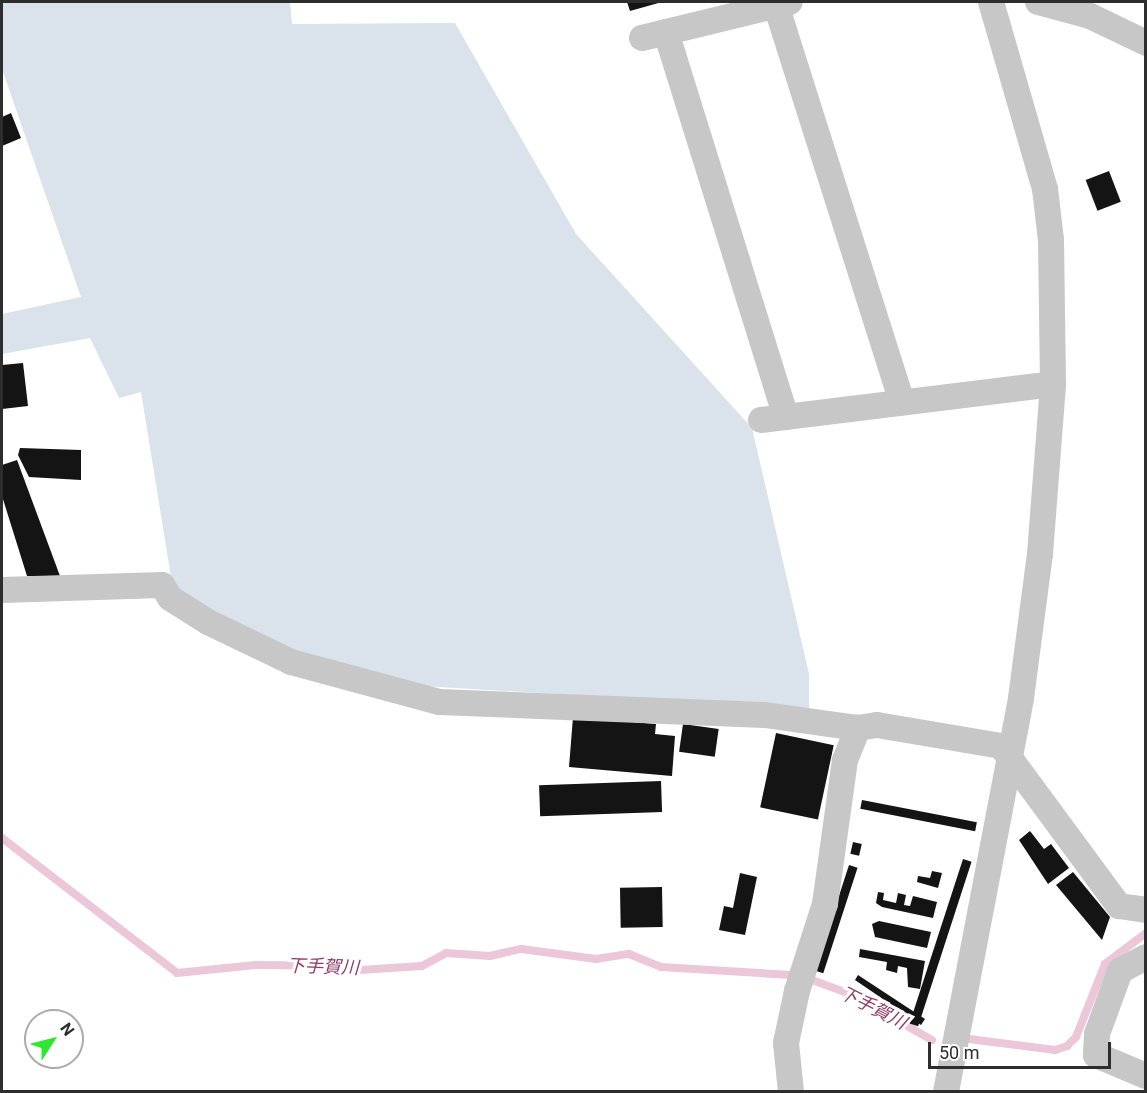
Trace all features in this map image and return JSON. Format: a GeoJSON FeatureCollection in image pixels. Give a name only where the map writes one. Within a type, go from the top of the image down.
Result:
{"type":"FeatureCollection","features":[{"type":"Feature","properties":{"kind":"street"},"geometry":{"type":"LineString","coordinates":[[946,1092],[954,1038],[1009,756],[1035,594],[1053,384],[1052,240],[1045,189],[992,2]]}},
{"type":"Feature","properties":{"kind":"street"},"geometry":{"type":"LineString","coordinates":[[1038,2],[1090,16],[1146,43]]}},
{"type":"Feature","properties":{"kind":"street"},"geometry":{"type":"LineString","coordinates":[[902,403],[783,3],[654,35],[773,419],[902,403],[1053,384]]}},
{"type":"Feature","properties":{"kind":"street"},"geometry":{"type":"LineString","coordinates":[[2,590],[162,585],[170,598],[208,622],[291,662],[439,702],[765,715],[858,728],[877,725],[1001,746],[1119,906],[1146,910]]}},
{"type":"Feature","properties":{"kind":"street"},"geometry":{"type":"LineString","coordinates":[[791,1092],[786,1043],[800,981],[825,904],[845,760],[858,728]]}},
{"type":"Feature","properties":{"kind":"street"},"geometry":{"type":"LineString","coordinates":[[1146,957],[1120,971],[1098,1034],[1096,1054],[1146,1076]]}},
{"type":"Feature","properties":{"kind":"shaded area"},"geometry":{"type":"Polygon","coordinates":[[[2,2],[290,2],[292,24],[455,23],[576,234],[752,428],[809,674],[809,713],[745,705],[405,685],[297,654],[173,589],[141,392],[119,398],[90,338],[2,354],[2,314],[81,297],[2,69],[2,2]]]}},
{"type":"Feature","properties":{"kind":"building"},"geometry":{"type":"Polygon","coordinates":[[[627,2],[662,2],[630,11],[627,2]]]}},
{"type":"Feature","properties":{"kind":"building"},"geometry":{"type":"Polygon","coordinates":[[[11,113],[21,138],[2,146],[2,117],[11,113]]]}},
{"type":"Feature","properties":{"kind":"building"},"geometry":{"type":"Polygon","coordinates":[[[1109,171],[1121,202],[1097,211],[1086,180],[1109,171]]]}},
{"type":"Feature","properties":{"kind":"building"},"geometry":{"type":"Polygon","coordinates":[[[23,363],[28,406],[2,409],[2,365],[23,363]]]}},
{"type":"Feature","properties":{"kind":"building"},"geometry":{"type":"Polygon","coordinates":[[[20,448],[81,450],[81,480],[29,477],[18,455],[20,448]]]}},
{"type":"Feature","properties":{"kind":"building"},"geometry":{"type":"Polygon","coordinates":[[[17,460],[60,576],[27,576],[2,496],[2,465],[17,460]]]}},
{"type":"Feature","properties":{"kind":"building"},"geometry":{"type":"Polygon","coordinates":[[[573,717],[656,724],[655,734],[675,736],[672,776],[569,767],[573,717]]]}},
{"type":"Feature","properties":{"kind":"building"},"geometry":{"type":"Polygon","coordinates":[[[683,724],[719,729],[715,757],[679,752],[683,724]]]}},
{"type":"Feature","properties":{"kind":"building"},"geometry":{"type":"Polygon","coordinates":[[[776,733],[834,745],[818,820],[760,807],[776,733]]]}},
{"type":"Feature","properties":{"kind":"building"},"geometry":{"type":"Polygon","coordinates":[[[661,781],[662,812],[540,816],[539,785],[661,781]]]}},
{"type":"Feature","properties":{"kind":"building"},"geometry":{"type":"Polygon","coordinates":[[[862,800],[977,822],[975,831],[860,809],[862,800]]]}},
{"type":"Feature","properties":{"kind":"building"},"geometry":{"type":"Polygon","coordinates":[[[1030,831],[1044,849],[1051,844],[1069,868],[1048,884],[1019,840],[1030,831]]]}},
{"type":"Feature","properties":{"kind":"building"},"geometry":{"type":"Polygon","coordinates":[[[853,842],[862,844],[859,856],[850,854],[853,842]]]}},
{"type":"Feature","properties":{"kind":"building"},"geometry":{"type":"Polygon","coordinates":[[[963,859],[972,862],[918,1026],[910,1024],[963,859]]]}},
{"type":"Feature","properties":{"kind":"building"},"geometry":{"type":"Polygon","coordinates":[[[849,865],[858,868],[823,973],[815,971],[849,865]]]}},
{"type":"Feature","properties":{"kind":"building"},"geometry":{"type":"Polygon","coordinates":[[[932,871],[942,873],[938,888],[917,882],[918,876],[930,878],[932,871]]]}},
{"type":"Feature","properties":{"kind":"building"},"geometry":{"type":"Polygon","coordinates":[[[1073,872],[1110,917],[1102,940],[1056,885],[1073,872]]]}},
{"type":"Feature","properties":{"kind":"building"},"geometry":{"type":"Polygon","coordinates":[[[740,873],[757,877],[745,935],[719,930],[724,906],[733,908],[740,873]]]}},
{"type":"Feature","properties":{"kind":"building"},"geometry":{"type":"Polygon","coordinates":[[[662,887],[663,927],[621,928],[620,888],[662,887]]]}},
{"type":"Feature","properties":{"kind":"building"},"geometry":{"type":"Polygon","coordinates":[[[878,892],[884,893],[883,900],[896,903],[898,893],[906,895],[904,905],[910,906],[913,896],[937,902],[933,918],[882,907],[876,903],[878,892]]]}},
{"type":"Feature","properties":{"kind":"building"},"geometry":{"type":"Polygon","coordinates":[[[879,921],[931,932],[927,948],[875,937],[872,924],[879,921]]]}},
{"type":"Feature","properties":{"kind":"building"},"geometry":{"type":"Polygon","coordinates":[[[860,949],[925,961],[920,989],[908,987],[907,968],[898,966],[897,973],[886,970],[887,962],[859,957],[860,949]]]}},
{"type":"Feature","properties":{"kind":"building"},"geometry":{"type":"Polygon","coordinates":[[[858,975],[925,1019],[921,1025],[855,980],[858,975]]]}},
{"type":"Feature","properties":{"kind":"waterway","name":"下手賀川"},"geometry":{"type":"LineString","coordinates":[[2,838],[177,973],[256,965],[340,966],[360,970],[422,966],[446,953],[490,956],[521,949],[596,959],[629,954],[661,967],[791,975]]}},
{"type":"Feature","properties":{"kind":"waterway","name":"下手賀川"},"geometry":{"type":"LineString","coordinates":[[969,1039],[1055,1050],[1067,1046],[1076,1037],[1105,964],[1146,933]]}},
{"type":"Feature","properties":{"kind":"waterway","name":"下手賀川"},"geometry":{"type":"LineString","coordinates":[[812,980],[850,994],[932,1040]]}}]}
